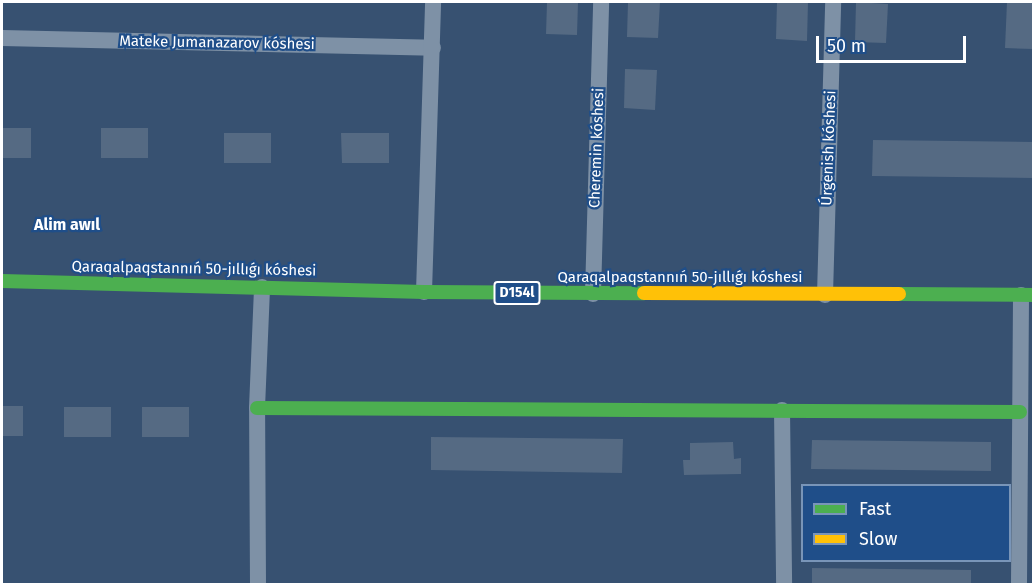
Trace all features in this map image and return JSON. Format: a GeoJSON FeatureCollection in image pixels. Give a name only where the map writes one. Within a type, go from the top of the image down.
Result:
{"type":"FeatureCollection","features":[{"type":"Feature","properties":{"kind":"main road","name":"Qaraqalpaqstannıń 50-jıllıǵı kóshesi"},"geometry":{"type":"LineString","coordinates":[[2,281],[424,292],[1027,295]]}},
{"type":"Feature","properties":{"kind":"main road"},"geometry":{"type":"LineString","coordinates":[[257,408],[1020,412]]}},
{"type":"Feature","properties":{"kind":"street"},"geometry":{"type":"LineString","coordinates":[[424,292],[433,2]]}},
{"type":"Feature","properties":{"kind":"street","name":"Cheremin kóshesi"},"geometry":{"type":"LineString","coordinates":[[593,294],[601,2]]}},
{"type":"Feature","properties":{"kind":"street","name":"Úrgenish kóshesi"},"geometry":{"type":"LineString","coordinates":[[825,295],[833,2]]}},
{"type":"Feature","properties":{"kind":"street","name":"Mateke Jumanazarov kóshesi"},"geometry":{"type":"LineString","coordinates":[[2,38],[433,48]]}},
{"type":"Feature","properties":{"kind":"street"},"geometry":{"type":"LineString","coordinates":[[258,585],[257,408],[262,287]]}},
{"type":"Feature","properties":{"kind":"street"},"geometry":{"type":"LineString","coordinates":[[1019,585],[1020,412],[1027,295]]}},
{"type":"Feature","properties":{"kind":"street"},"geometry":{"type":"LineString","coordinates":[[782,410],[784,585]]}},
{"type":"Feature","properties":{"kind":"building"},"geometry":{"type":"Polygon","coordinates":[[[547,2],[578,2],[577,35],[546,34],[547,2]]]}},
{"type":"Feature","properties":{"kind":"building"},"geometry":{"type":"Polygon","coordinates":[[[628,2],[660,2],[658,38],[627,37],[628,2]]]}},
{"type":"Feature","properties":{"kind":"building"},"geometry":{"type":"Polygon","coordinates":[[[777,2],[808,2],[807,41],[776,39],[777,2]]]}},
{"type":"Feature","properties":{"kind":"building"},"geometry":{"type":"Polygon","coordinates":[[[856,2],[888,4],[886,43],[855,42],[856,2]]]}},
{"type":"Feature","properties":{"kind":"building"},"geometry":{"type":"Polygon","coordinates":[[[1007,2],[1034,2],[1034,49],[1005,48],[1007,2]]]}},
{"type":"Feature","properties":{"kind":"building"},"geometry":{"type":"Polygon","coordinates":[[[625,69],[657,70],[655,110],[624,108],[625,69]]]}},
{"type":"Feature","properties":{"kind":"building"},"geometry":{"type":"Polygon","coordinates":[[[2,128],[31,128],[31,158],[2,158],[2,128]]]}},
{"type":"Feature","properties":{"kind":"building"},"geometry":{"type":"Polygon","coordinates":[[[101,128],[148,128],[148,158],[101,158],[101,128]]]}},
{"type":"Feature","properties":{"kind":"building"},"geometry":{"type":"Polygon","coordinates":[[[224,133],[271,133],[271,163],[224,163],[224,133]]]}},
{"type":"Feature","properties":{"kind":"building"},"geometry":{"type":"Polygon","coordinates":[[[341,133],[389,133],[389,163],[342,163],[341,133]]]}},
{"type":"Feature","properties":{"kind":"building"},"geometry":{"type":"Polygon","coordinates":[[[873,140],[1034,142],[1034,178],[872,176],[873,140]]]}},
{"type":"Feature","properties":{"kind":"building"},"geometry":{"type":"Polygon","coordinates":[[[2,406],[23,406],[23,436],[2,436],[2,406]]]}},
{"type":"Feature","properties":{"kind":"building"},"geometry":{"type":"Polygon","coordinates":[[[64,407],[111,407],[111,437],[64,437],[64,407]]]}},
{"type":"Feature","properties":{"kind":"building"},"geometry":{"type":"Polygon","coordinates":[[[142,407],[189,407],[189,437],[142,437],[142,407]]]}},
{"type":"Feature","properties":{"kind":"building"},"geometry":{"type":"Polygon","coordinates":[[[431,437],[623,439],[622,473],[431,470],[431,437]]]}},
{"type":"Feature","properties":{"kind":"building"},"geometry":{"type":"Polygon","coordinates":[[[812,440],[991,442],[991,471],[811,469],[812,440]]]}},
{"type":"Feature","properties":{"kind":"building"},"geometry":{"type":"Polygon","coordinates":[[[733,442],[734,459],[741,458],[741,474],[684,475],[683,460],[690,460],[690,443],[733,442]]]}},
{"type":"Feature","properties":{"kind":"building"},"geometry":{"type":"Polygon","coordinates":[[[812,568],[971,570],[971,585],[812,585],[812,568]]]}},
{"type":"Feature","properties":{"kind":"traffic: fast"},"geometry":{"type":"LineString","coordinates":[[2,281],[424,292],[644,293]]}},
{"type":"Feature","properties":{"kind":"traffic: fast"},"geometry":{"type":"LineString","coordinates":[[899,294],[1034,295]]}},
{"type":"Feature","properties":{"kind":"traffic: fast"},"geometry":{"type":"LineString","coordinates":[[257,408],[1020,412]]}},
{"type":"Feature","properties":{"kind":"traffic: slow"},"geometry":{"type":"LineString","coordinates":[[644,293],[899,294]]}},
{"type":"Feature","properties":{"kind":"district","name":"Alim awıl"},"geometry":{"type":"Point","coordinates":[67,225]}}]}
